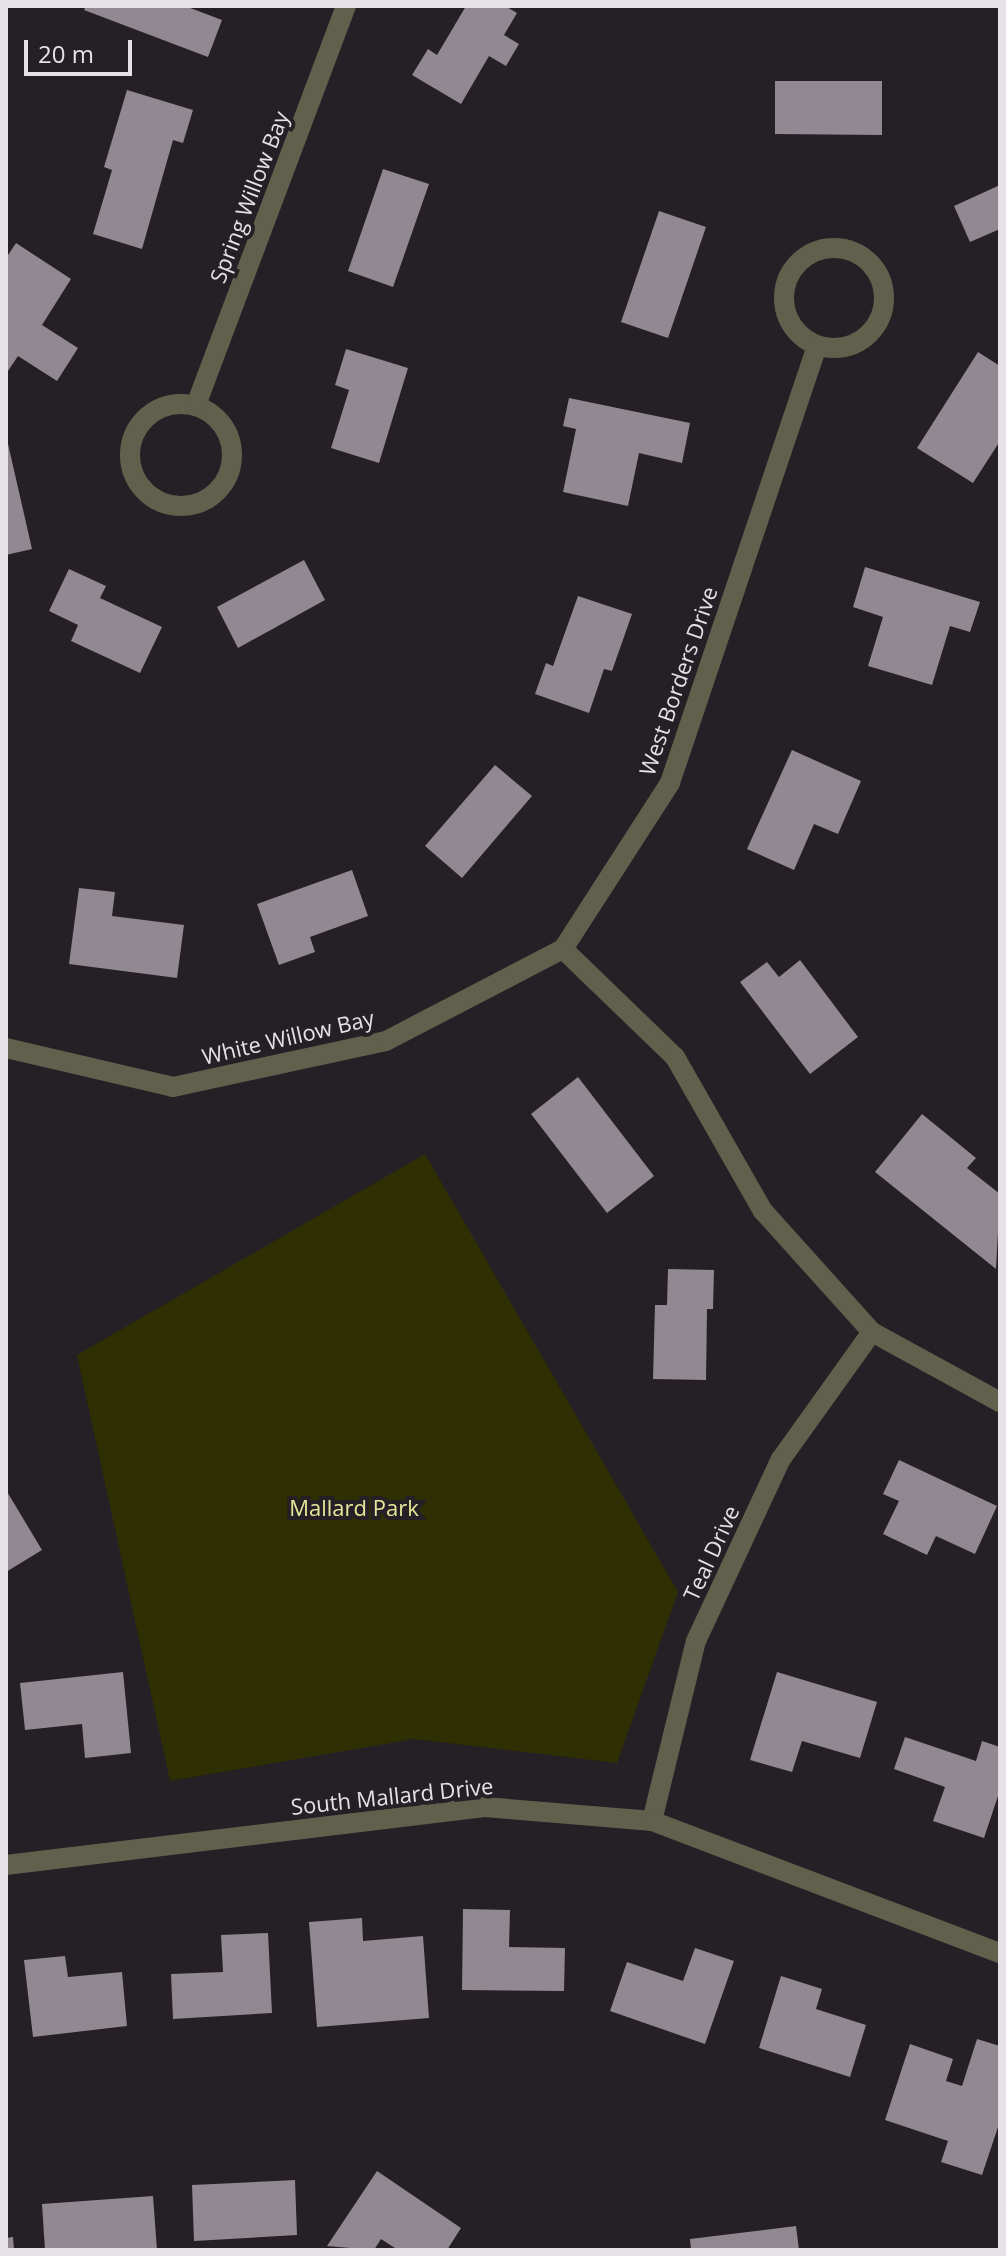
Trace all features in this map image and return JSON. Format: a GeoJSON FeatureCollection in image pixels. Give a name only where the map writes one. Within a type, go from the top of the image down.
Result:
{"type":"FeatureCollection","features":[{"type":"Feature","properties":{"kind":"street","name":"Spring Willow Bay"},"geometry":{"type":"LineString","coordinates":[[196,405],[346,6]]}},
{"type":"Feature","properties":{"kind":"street"},"geometry":{"type":"LineString","coordinates":[[850,249],[880,275],[882,314],[856,344],[817,346],[788,320],[786,281],[811,252],[850,249]]}},
{"type":"Feature","properties":{"kind":"street","name":"West Borders Drive"},"geometry":{"type":"LineString","coordinates":[[563,949],[670,783],[817,346]]}},
{"type":"Feature","properties":{"kind":"street"},"geometry":{"type":"LineString","coordinates":[[196,405],[214,415],[226,430],[230,469],[221,487],[205,500],[186,506],[166,504],[148,495],[136,479],[130,460],[132,440],[157,409],[196,405]]}},
{"type":"Feature","properties":{"kind":"street"},"geometry":{"type":"LineString","coordinates":[[563,949],[675,1057],[763,1211],[872,1332],[1000,1402]]}},
{"type":"Feature","properties":{"kind":"street","name":"White Willow Bay"},"geometry":{"type":"LineString","coordinates":[[6,1048],[173,1087],[386,1041],[563,949]]}},
{"type":"Feature","properties":{"kind":"street","name":"Teal Drive"},"geometry":{"type":"LineString","coordinates":[[652,1821],[696,1641],[781,1459],[872,1332]]}},
{"type":"Feature","properties":{"kind":"street","name":"South Mallard Drive"},"geometry":{"type":"LineString","coordinates":[[6,1865],[485,1807],[652,1821],[1000,1953]]}},
{"type":"Feature","properties":{"kind":"green space","name":"Mallard Park"},"geometry":{"type":"Polygon","coordinates":[[[425,1154],[678,1592],[617,1763],[414,1739],[170,1781],[77,1355],[425,1154]]]}},
{"type":"Feature","properties":{"kind":"building"},"geometry":{"type":"Polygon","coordinates":[[[86,6],[185,6],[222,20],[208,57],[84,10],[86,6]]]}},
{"type":"Feature","properties":{"kind":"building"},"geometry":{"type":"Polygon","coordinates":[[[466,6],[505,6],[517,13],[504,35],[519,44],[506,66],[489,56],[461,104],[412,75],[428,49],[437,55],[466,6]]]}},
{"type":"Feature","properties":{"kind":"building"},"geometry":{"type":"Polygon","coordinates":[[[775,81],[882,81],[882,135],[775,134],[775,81]]]}},
{"type":"Feature","properties":{"kind":"building"},"geometry":{"type":"Polygon","coordinates":[[[127,90],[193,110],[183,143],[173,140],[142,249],[93,234],[112,170],[104,167],[127,90]]]}},
{"type":"Feature","properties":{"kind":"building"},"geometry":{"type":"Polygon","coordinates":[[[383,169],[429,184],[393,287],[348,271],[383,169]]]}},
{"type":"Feature","properties":{"kind":"building"},"geometry":{"type":"Polygon","coordinates":[[[1000,185],[1000,229],[970,242],[954,206],[1000,185]]]}},
{"type":"Feature","properties":{"kind":"building"},"geometry":{"type":"Polygon","coordinates":[[[659,211],[706,227],[668,338],[621,322],[659,211]]]}},
{"type":"Feature","properties":{"kind":"building"},"geometry":{"type":"Polygon","coordinates":[[[16,243],[71,279],[42,325],[78,348],[57,381],[18,356],[6,374],[6,258],[16,243]]]}},
{"type":"Feature","properties":{"kind":"building"},"geometry":{"type":"Polygon","coordinates":[[[346,349],[408,368],[379,463],[331,448],[349,390],[335,385],[346,349]]]}},
{"type":"Feature","properties":{"kind":"building"},"geometry":{"type":"Polygon","coordinates":[[[978,352],[1000,366],[1000,441],[973,483],[917,448],[978,352]]]}},
{"type":"Feature","properties":{"kind":"building"},"geometry":{"type":"Polygon","coordinates":[[[569,398],[690,423],[682,463],[639,453],[628,506],[563,492],[576,429],[563,426],[569,398]]]}},
{"type":"Feature","properties":{"kind":"building"},"geometry":{"type":"Polygon","coordinates":[[[6,435],[32,549],[6,555],[6,435]]]}},
{"type":"Feature","properties":{"kind":"building"},"geometry":{"type":"Polygon","coordinates":[[[304,560],[325,600],[238,648],[217,607],[304,560]]]}},
{"type":"Feature","properties":{"kind":"building"},"geometry":{"type":"Polygon","coordinates":[[[865,567],[980,602],[970,632],[950,626],[932,685],[868,666],[883,617],[853,607],[865,567]]]}},
{"type":"Feature","properties":{"kind":"building"},"geometry":{"type":"Polygon","coordinates":[[[69,569],[106,586],[100,598],[162,627],[140,673],[71,641],[78,625],[49,611],[69,569]]]}},
{"type":"Feature","properties":{"kind":"building"},"geometry":{"type":"Polygon","coordinates":[[[578,596],[632,614],[612,671],[604,669],[589,713],[535,694],[546,663],[553,666],[578,596]]]}},
{"type":"Feature","properties":{"kind":"building"},"geometry":{"type":"Polygon","coordinates":[[[792,750],[861,781],[838,834],[814,824],[794,870],[747,849],[792,750]]]}},
{"type":"Feature","properties":{"kind":"building"},"geometry":{"type":"Polygon","coordinates":[[[495,765],[532,796],[462,878],[425,846],[495,765]]]}},
{"type":"Feature","properties":{"kind":"building"},"geometry":{"type":"Polygon","coordinates":[[[352,870],[368,916],[310,937],[315,952],[279,965],[257,904],[352,870]]]}},
{"type":"Feature","properties":{"kind":"building"},"geometry":{"type":"Polygon","coordinates":[[[79,888],[115,892],[112,916],[184,925],[177,978],[69,964],[79,888]]]}},
{"type":"Feature","properties":{"kind":"building"},"geometry":{"type":"Polygon","coordinates":[[[800,960],[858,1037],[810,1074],[740,982],[767,962],[779,977],[800,960]]]}},
{"type":"Feature","properties":{"kind":"building"},"geometry":{"type":"Polygon","coordinates":[[[578,1077],[654,1176],[607,1213],[531,1114],[578,1077]]]}},
{"type":"Feature","properties":{"kind":"building"},"geometry":{"type":"Polygon","coordinates":[[[922,1114],[976,1158],[967,1168],[1000,1194],[996,1269],[875,1172],[922,1114]]]}},
{"type":"Feature","properties":{"kind":"building"},"geometry":{"type":"Polygon","coordinates":[[[668,1269],[714,1270],[713,1309],[707,1309],[706,1380],[653,1379],[655,1305],[667,1305],[668,1269]]]}},
{"type":"Feature","properties":{"kind":"building"},"geometry":{"type":"Polygon","coordinates":[[[899,1460],[997,1506],[975,1554],[936,1536],[927,1555],[883,1534],[899,1501],[883,1494],[899,1460]]]}},
{"type":"Feature","properties":{"kind":"building"},"geometry":{"type":"Polygon","coordinates":[[[6,1490],[42,1550],[6,1572],[6,1490]]]}},
{"type":"Feature","properties":{"kind":"building"},"geometry":{"type":"Polygon","coordinates":[[[123,1672],[131,1753],[85,1758],[82,1724],[25,1730],[20,1683],[123,1672]]]}},
{"type":"Feature","properties":{"kind":"building"},"geometry":{"type":"Polygon","coordinates":[[[777,1672],[877,1702],[860,1758],[802,1741],[792,1772],[750,1760],[777,1672]]]}},
{"type":"Feature","properties":{"kind":"building"},"geometry":{"type":"Polygon","coordinates":[[[905,1737],[976,1761],[982,1741],[1000,1747],[1000,1790],[984,1838],[933,1821],[945,1787],[894,1769],[905,1737]]]}},
{"type":"Feature","properties":{"kind":"building"},"geometry":{"type":"Polygon","coordinates":[[[463,1909],[510,1910],[509,1947],[565,1948],[564,1991],[462,1990],[463,1909]]]}},
{"type":"Feature","properties":{"kind":"building"},"geometry":{"type":"Polygon","coordinates":[[[362,1918],[363,1941],[423,1936],[429,2018],[317,2027],[309,1922],[362,1918]]]}},
{"type":"Feature","properties":{"kind":"building"},"geometry":{"type":"Polygon","coordinates":[[[268,1933],[272,2013],[173,2019],[171,1974],[223,1972],[221,1935],[268,1933]]]}},
{"type":"Feature","properties":{"kind":"building"},"geometry":{"type":"Polygon","coordinates":[[[695,1948],[734,1961],[705,2044],[610,2011],[627,1962],[683,1981],[695,1948]]]}},
{"type":"Feature","properties":{"kind":"building"},"geometry":{"type":"Polygon","coordinates":[[[65,1956],[68,1977],[122,1972],[127,2026],[33,2037],[24,1960],[65,1956]]]}},
{"type":"Feature","properties":{"kind":"building"},"geometry":{"type":"Polygon","coordinates":[[[781,1976],[822,1989],[816,2009],[866,2025],[850,2077],[759,2048],[781,1976]]]}},
{"type":"Feature","properties":{"kind":"building"},"geometry":{"type":"Polygon","coordinates":[[[977,2039],[1000,2046],[1000,2121],[982,2175],[941,2162],[948,2141],[885,2120],[910,2044],[953,2059],[946,2081],[962,2086],[977,2039]]]}},
{"type":"Feature","properties":{"kind":"building"},"geometry":{"type":"Polygon","coordinates":[[[377,2171],[461,2228],[447,2250],[398,2250],[381,2239],[374,2250],[327,2246],[377,2171]]]}},
{"type":"Feature","properties":{"kind":"building"},"geometry":{"type":"Polygon","coordinates":[[[295,2180],[297,2235],[194,2241],[192,2185],[295,2180]]]}},
{"type":"Feature","properties":{"kind":"building"},"geometry":{"type":"Polygon","coordinates":[[[153,2196],[157,2250],[45,2250],[42,2204],[153,2196]]]}},
{"type":"Feature","properties":{"kind":"building"},"geometry":{"type":"Polygon","coordinates":[[[796,2226],[799,2250],[691,2250],[690,2239],[796,2226]]]}},
{"type":"Feature","properties":{"kind":"building"},"geometry":{"type":"Polygon","coordinates":[[[13,2237],[14,2250],[6,2250],[6,2238],[13,2237]]]}}]}
